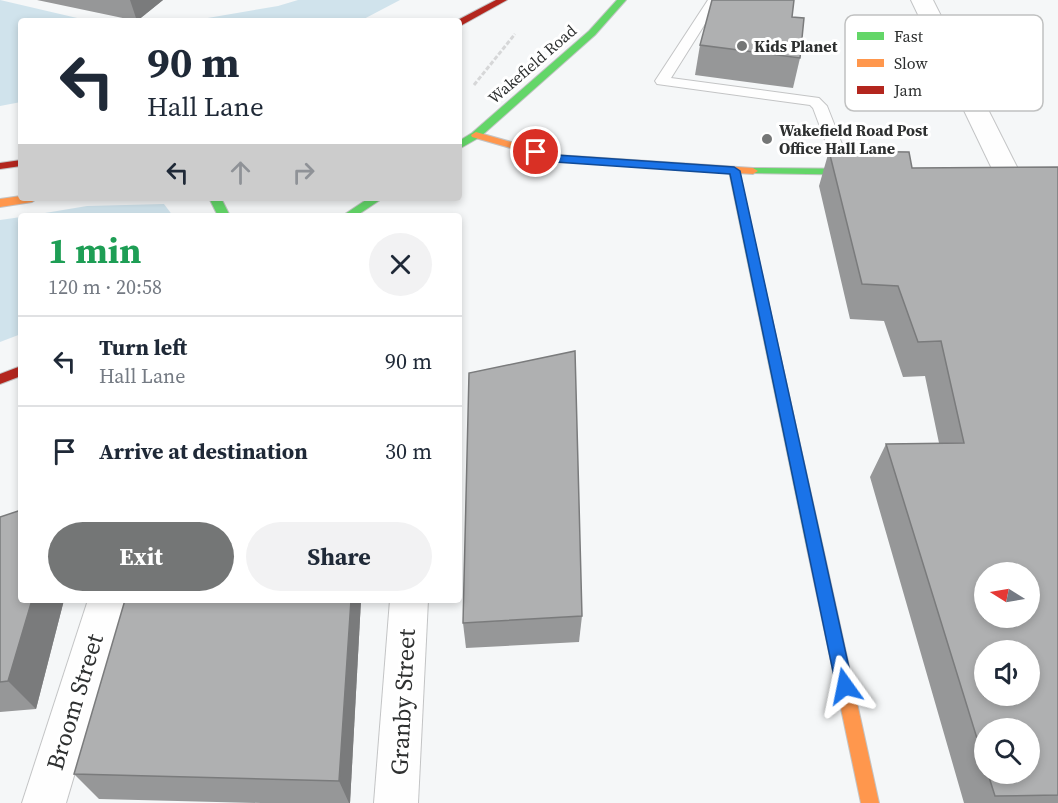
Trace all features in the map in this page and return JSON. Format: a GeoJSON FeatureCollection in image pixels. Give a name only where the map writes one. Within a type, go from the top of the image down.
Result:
{"type":"FeatureCollection","features":[{"type":"Feature","properties":{"kind":"street"},"geometry":{"type":"LineString","coordinates":[[462,21],[503,0]]}},
{"type":"Feature","properties":{"kind":"street","name":"Wakefield Road"},"geometry":{"type":"LineString","coordinates":[[462,144],[476,135],[592,33],[622,0]]}},
{"type":"Feature","properties":{"kind":"street"},"geometry":{"type":"LineString","coordinates":[[922,0],[929,15]]}},
{"type":"Feature","properties":{"kind":"street"},"geometry":{"type":"LineString","coordinates":[[976,111],[1006,173]]}},
{"type":"Feature","properties":{"kind":"street"},"geometry":{"type":"LineString","coordinates":[[476,135],[555,158],[734,171],[880,172]]}},
{"type":"Feature","properties":{"kind":"street"},"geometry":{"type":"LineString","coordinates":[[0,166],[18,164]]}},
{"type":"Feature","properties":{"kind":"street"},"geometry":{"type":"LineString","coordinates":[[734,171],[870,803]]}},
{"type":"Feature","properties":{"kind":"street"},"geometry":{"type":"LineString","coordinates":[[0,203],[18,200]]}},
{"type":"Feature","properties":{"kind":"street"},"geometry":{"type":"LineString","coordinates":[[353,213],[372,201]]}},
{"type":"Feature","properties":{"kind":"street"},"geometry":{"type":"LineString","coordinates":[[0,379],[18,372]]}},
{"type":"Feature","properties":{"kind":"street","name":"Broom Street"},"geometry":{"type":"LineString","coordinates":[[44,803],[106,603]]}},
{"type":"Feature","properties":{"kind":"street","name":"Granby Street"},"geometry":{"type":"LineString","coordinates":[[396,803],[409,603]]}},
{"type":"Feature","properties":{"kind":"lane"},"geometry":{"type":"LineString","coordinates":[[714,0],[662,81],[814,101],[820,106],[845,172]]}},
{"type":"Feature","properties":{"kind":"path"},"geometry":{"type":"LineString","coordinates":[[473,87],[521,26]]}},
{"type":"Feature","properties":{"kind":"shaded area"},"geometry":{"type":"Polygon","coordinates":[[[0,0],[77,18],[18,18],[18,103],[0,106],[0,0]]]}},
{"type":"Feature","properties":{"kind":"shaded area"},"geometry":{"type":"Polygon","coordinates":[[[298,0],[400,0],[366,18],[208,18],[278,6],[298,0]]]}},
{"type":"Feature","properties":{"kind":"shaded area"},"geometry":{"type":"Polygon","coordinates":[[[164,204],[171,213],[45,213],[87,206],[164,204]]]}},
{"type":"Feature","properties":{"kind":"shaded area"},"geometry":{"type":"Polygon","coordinates":[[[18,217],[18,335],[0,342],[0,220],[18,217]]]}},
{"type":"Feature","properties":{"kind":"building"},"geometry":{"type":"Polygon","coordinates":[[[712,0],[794,0],[792,17],[804,18],[800,58],[700,45],[712,0]]]}},
{"type":"Feature","properties":{"kind":"building"},"geometry":{"type":"Polygon","coordinates":[[[829,151],[909,152],[912,168],[1058,167],[1058,795],[995,796],[991,784],[1040,784],[1040,718],[974,718],[974,729],[886,444],[964,443],[941,341],[918,342],[898,286],[862,284],[829,151]]]}},
{"type":"Feature","properties":{"kind":"building"},"geometry":{"type":"Polygon","coordinates":[[[575,351],[582,616],[463,623],[469,373],[575,351]]]}},
{"type":"Feature","properties":{"kind":"building"},"geometry":{"type":"Polygon","coordinates":[[[18,511],[18,603],[31,603],[8,681],[0,682],[0,517],[18,511]]]}},
{"type":"Feature","properties":{"kind":"building"},"geometry":{"type":"Polygon","coordinates":[[[124,603],[351,603],[339,781],[74,774],[124,603]]]}},
{"type":"Feature","properties":{"kind":"traffic: fast"},"geometry":{"type":"LineString","coordinates":[[462,144],[476,135],[592,33],[622,0]]}},
{"type":"Feature","properties":{"kind":"traffic: fast"},"geometry":{"type":"LineString","coordinates":[[734,171],[815,548]]}},
{"type":"Feature","properties":{"kind":"traffic: fast"},"geometry":{"type":"LineString","coordinates":[[753,171],[867,172]]}},
{"type":"Feature","properties":{"kind":"traffic: fast"},"geometry":{"type":"LineString","coordinates":[[216,201],[222,213]]}},
{"type":"Feature","properties":{"kind":"traffic: fast"},"geometry":{"type":"LineString","coordinates":[[353,213],[372,201]]}},
{"type":"Feature","properties":{"kind":"traffic: slow"},"geometry":{"type":"LineString","coordinates":[[476,135],[556,158],[753,171]]}},
{"type":"Feature","properties":{"kind":"traffic: slow"},"geometry":{"type":"LineString","coordinates":[[0,203],[18,200]]}},
{"type":"Feature","properties":{"kind":"traffic: slow"},"geometry":{"type":"LineString","coordinates":[[815,548],[870,803]]}},
{"type":"Feature","properties":{"kind":"traffic: jam"},"geometry":{"type":"LineString","coordinates":[[462,21],[503,0]]}},
{"type":"Feature","properties":{"kind":"traffic: jam"},"geometry":{"type":"LineString","coordinates":[[0,166],[18,163]]}},
{"type":"Feature","properties":{"kind":"traffic: jam"},"geometry":{"type":"LineString","coordinates":[[0,379],[18,372]]}},
{"type":"Feature","properties":{"kind":"place","name":"Kids Planet"},"geometry":{"type":"Point","coordinates":[742,46]}},
{"type":"Feature","properties":{"kind":"place","name":"Wakefield Road Post Office Hall Lane"},"geometry":{"type":"Point","coordinates":[767,139]}},
{"type":"Feature","properties":{"kind":"route"},"geometry":{"type":"LineString","coordinates":[[536,152],[555,158],[734,171],[845,686]]}}]}
